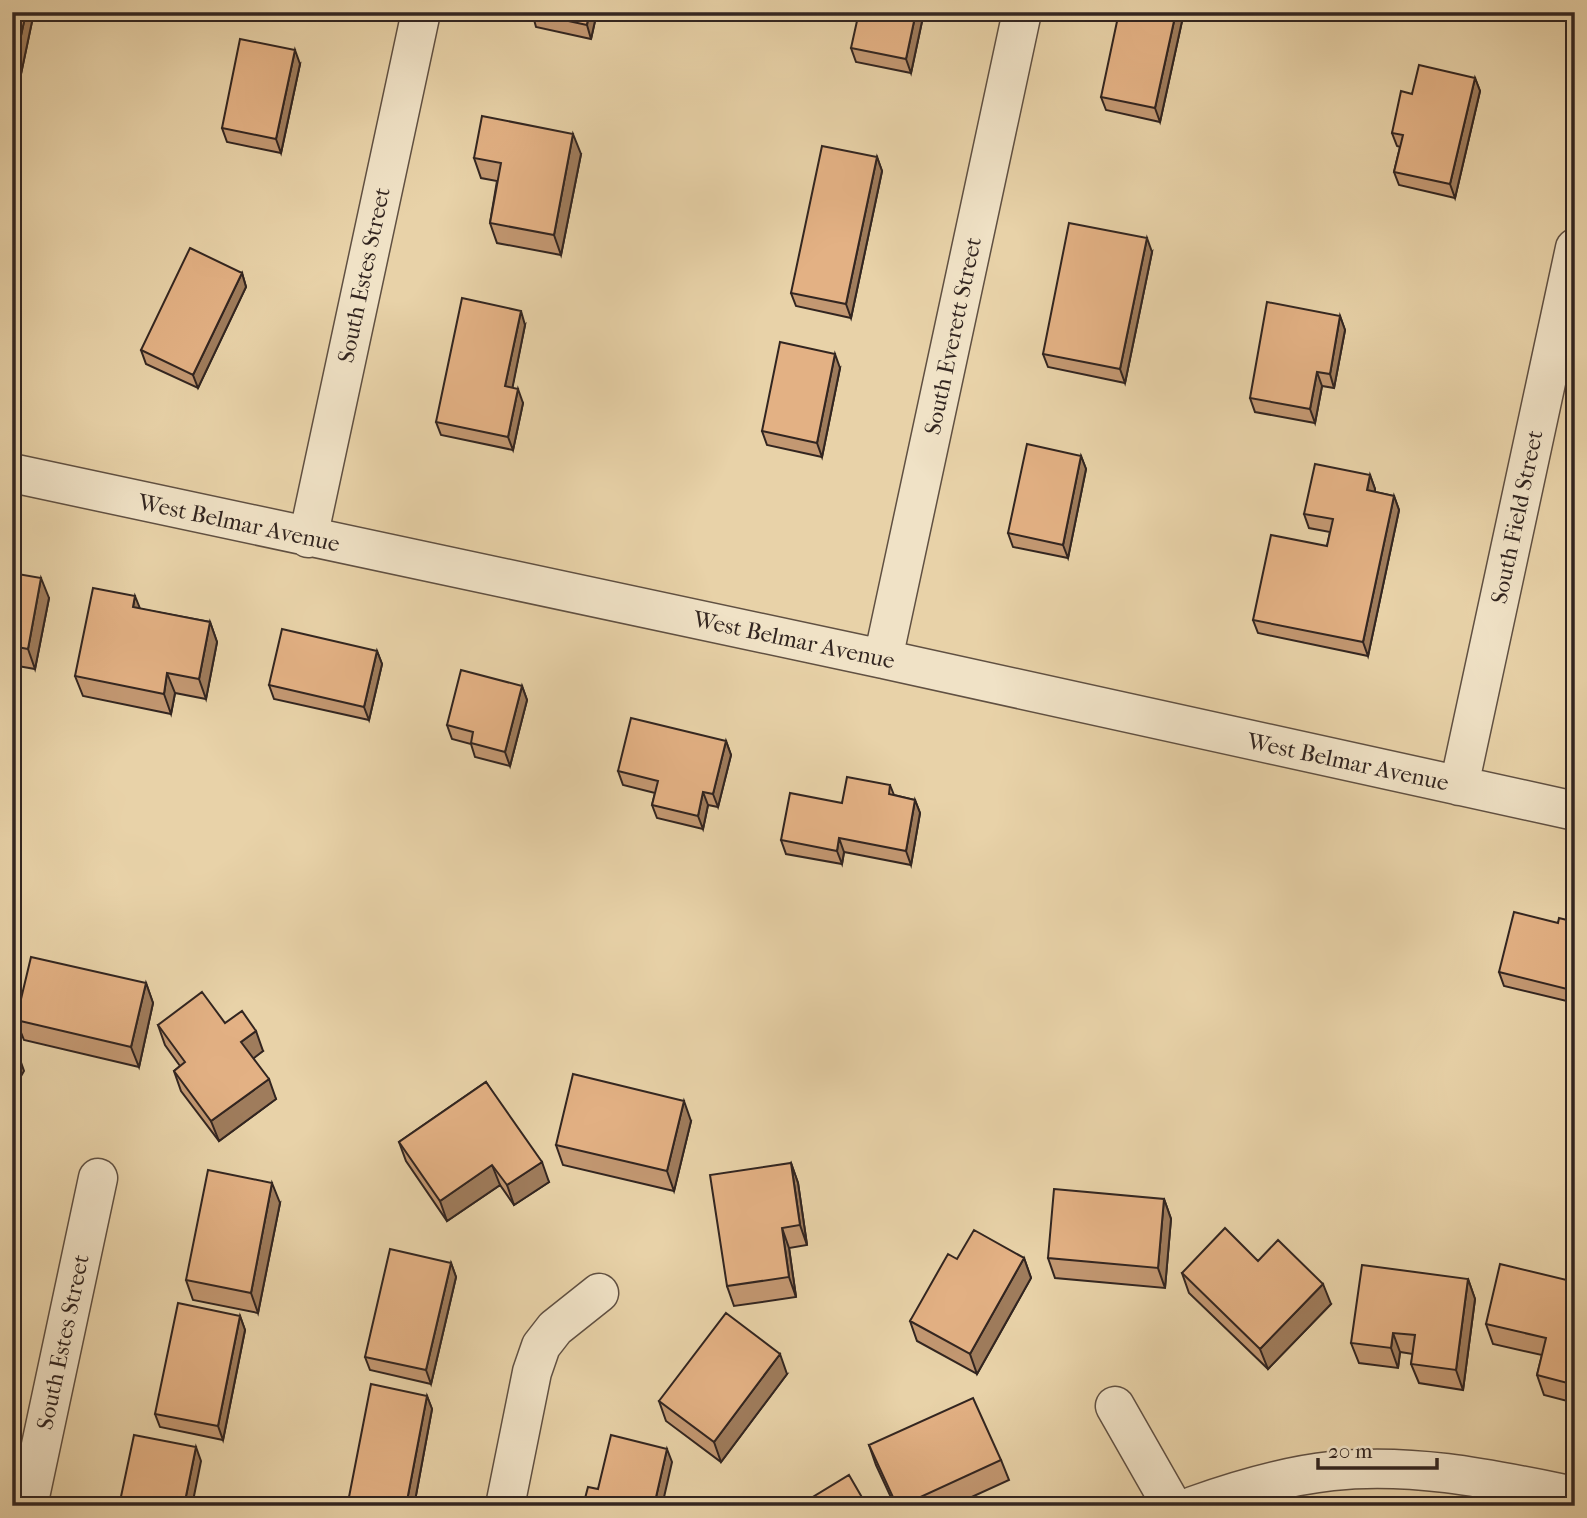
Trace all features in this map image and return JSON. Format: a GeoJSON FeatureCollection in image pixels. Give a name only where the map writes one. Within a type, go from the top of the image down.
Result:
{"type":"FeatureCollection","features":[{"type":"Feature","properties":{"kind":"street","name":"South Estes Street"},"geometry":{"type":"LineString","coordinates":[[308,538],[421,12]]}},
{"type":"Feature","properties":{"kind":"street","name":"South Everett Street"},"geometry":{"type":"LineString","coordinates":[[883,659],[1022,12]]}},
{"type":"Feature","properties":{"kind":"street","name":"South Field Street"},"geometry":{"type":"LineString","coordinates":[[1459,786],[1575,248]]}},
{"type":"Feature","properties":{"kind":"street","name":"West Belmar Avenue"},"geometry":{"type":"LineString","coordinates":[[12,473],[883,659],[1575,811]]}},
{"type":"Feature","properties":{"kind":"street","name":"South Estes Street"},"geometry":{"type":"LineString","coordinates":[[28,1506],[98,1178]]}},
{"type":"Feature","properties":{"kind":"street"},"geometry":{"type":"LineString","coordinates":[[505,1506],[532,1372],[541,1346],[555,1328],[599,1293]]}},
{"type":"Feature","properties":{"kind":"street"},"geometry":{"type":"LineString","coordinates":[[1115,1406],[1172,1506]]}},
{"type":"Feature","properties":{"kind":"street"},"geometry":{"type":"LineString","coordinates":[[1193,1506],[1238,1490],[1284,1479],[1332,1471],[1380,1469],[1412,1469],[1490,1479],[1575,1496]]}},
{"type":"Feature","properties":{"kind":"building"},"geometry":{"type":"Polygon","coordinates":[[[12,12],[26,12],[12,78],[12,12]]]}},
{"type":"Feature","properties":{"kind":"building"},"geometry":{"type":"Polygon","coordinates":[[[532,12],[589,12],[587,25],[532,12]]]}},
{"type":"Feature","properties":{"kind":"building"},"geometry":{"type":"Polygon","coordinates":[[[859,12],[916,12],[906,59],[851,48],[859,12]]]}},
{"type":"Feature","properties":{"kind":"building"},"geometry":{"type":"Polygon","coordinates":[[[1119,12],[1176,12],[1155,108],[1101,97],[1119,12]]]}},
{"type":"Feature","properties":{"kind":"building"},"geometry":{"type":"Polygon","coordinates":[[[240,39],[295,50],[276,139],[222,128],[240,39]]]}},
{"type":"Feature","properties":{"kind":"building"},"geometry":{"type":"Polygon","coordinates":[[[1419,65],[1475,78],[1450,184],[1394,172],[1403,135],[1392,133],[1401,91],[1412,94],[1419,65]]]}},
{"type":"Feature","properties":{"kind":"building"},"geometry":{"type":"Polygon","coordinates":[[[482,116],[573,134],[554,235],[490,223],[501,163],[474,158],[482,116]]]}},
{"type":"Feature","properties":{"kind":"building"},"geometry":{"type":"Polygon","coordinates":[[[822,146],[877,157],[846,304],[791,293],[822,146]]]}},
{"type":"Feature","properties":{"kind":"building"},"geometry":{"type":"Polygon","coordinates":[[[1069,223],[1147,238],[1120,369],[1043,354],[1069,223]]]}},
{"type":"Feature","properties":{"kind":"building"},"geometry":{"type":"Polygon","coordinates":[[[190,248],[242,273],[193,375],[141,350],[190,248]]]}},
{"type":"Feature","properties":{"kind":"building"},"geometry":{"type":"Polygon","coordinates":[[[462,298],[521,311],[505,386],[518,389],[508,437],[436,422],[462,298]]]}},
{"type":"Feature","properties":{"kind":"building"},"geometry":{"type":"Polygon","coordinates":[[[1267,302],[1340,316],[1330,374],[1317,372],[1310,409],[1250,398],[1267,302]]]}},
{"type":"Feature","properties":{"kind":"building"},"geometry":{"type":"Polygon","coordinates":[[[780,342],[835,354],[817,443],[762,431],[780,342]]]}},
{"type":"Feature","properties":{"kind":"building"},"geometry":{"type":"Polygon","coordinates":[[[1027,444],[1081,456],[1063,545],[1008,533],[1027,444]]]}},
{"type":"Feature","properties":{"kind":"building"},"geometry":{"type":"Polygon","coordinates":[[[1315,464],[1370,475],[1367,490],[1394,496],[1363,642],[1253,620],[1271,535],[1327,546],[1333,519],[1304,514],[1315,464]]]}},
{"type":"Feature","properties":{"kind":"building"},"geometry":{"type":"Polygon","coordinates":[[[12,573],[41,578],[28,649],[12,646],[12,573]]]}},
{"type":"Feature","properties":{"kind":"building"},"geometry":{"type":"Polygon","coordinates":[[[93,588],[135,596],[133,607],[210,622],[199,679],[167,673],[164,694],[75,676],[93,588]]]}},
{"type":"Feature","properties":{"kind":"building"},"geometry":{"type":"Polygon","coordinates":[[[282,629],[377,651],[364,707],[269,685],[282,629]]]}},
{"type":"Feature","properties":{"kind":"building"},"geometry":{"type":"Polygon","coordinates":[[[461,670],[522,686],[505,752],[471,743],[473,732],[447,725],[461,670]]]}},
{"type":"Feature","properties":{"kind":"building"},"geometry":{"type":"Polygon","coordinates":[[[631,718],[726,741],[713,794],[703,792],[698,816],[652,805],[658,781],[618,771],[631,718]]]}},
{"type":"Feature","properties":{"kind":"building"},"geometry":{"type":"Polygon","coordinates":[[[847,777],[890,785],[889,794],[915,800],[906,851],[839,838],[837,851],[781,840],[790,793],[842,803],[847,777]]]}},
{"type":"Feature","properties":{"kind":"building"},"geometry":{"type":"Polygon","coordinates":[[[1514,912],[1558,923],[1559,918],[1575,922],[1575,991],[1499,972],[1514,912]]]}},
{"type":"Feature","properties":{"kind":"building"},"geometry":{"type":"Polygon","coordinates":[[[31,957],[146,983],[131,1047],[16,1020],[31,957]]]}},
{"type":"Feature","properties":{"kind":"building"},"geometry":{"type":"Polygon","coordinates":[[[202,992],[225,1023],[242,1011],[256,1031],[241,1042],[269,1079],[211,1121],[174,1071],[185,1062],[158,1025],[202,992]]]}},
{"type":"Feature","properties":{"kind":"building"},"geometry":{"type":"Polygon","coordinates":[[[573,1074],[684,1101],[667,1171],[556,1145],[573,1074]]]}},
{"type":"Feature","properties":{"kind":"building"},"geometry":{"type":"Polygon","coordinates":[[[486,1082],[542,1162],[507,1185],[492,1165],[440,1201],[399,1142],[486,1082]]]}},
{"type":"Feature","properties":{"kind":"building"},"geometry":{"type":"Polygon","coordinates":[[[791,1163],[800,1225],[782,1228],[789,1277],[727,1286],[710,1175],[791,1163]]]}},
{"type":"Feature","properties":{"kind":"building"},"geometry":{"type":"Polygon","coordinates":[[[208,1170],[272,1183],[251,1293],[186,1280],[208,1170]]]}},
{"type":"Feature","properties":{"kind":"building"},"geometry":{"type":"Polygon","coordinates":[[[1054,1189],[1164,1199],[1158,1268],[1048,1258],[1054,1189]]]}},
{"type":"Feature","properties":{"kind":"building"},"geometry":{"type":"Polygon","coordinates":[[[1225,1228],[1258,1261],[1278,1240],[1323,1284],[1260,1349],[1182,1273],[1225,1228]]]}},
{"type":"Feature","properties":{"kind":"building"},"geometry":{"type":"Polygon","coordinates":[[[974,1230],[1024,1258],[970,1354],[910,1321],[948,1254],[957,1259],[974,1230]]]}},
{"type":"Feature","properties":{"kind":"building"},"geometry":{"type":"Polygon","coordinates":[[[390,1249],[451,1263],[426,1370],[365,1357],[390,1249]]]}},
{"type":"Feature","properties":{"kind":"building"},"geometry":{"type":"Polygon","coordinates":[[[1500,1264],[1575,1282],[1575,1385],[1537,1375],[1546,1338],[1486,1324],[1500,1264]]]}},
{"type":"Feature","properties":{"kind":"building"},"geometry":{"type":"Polygon","coordinates":[[[1362,1265],[1468,1279],[1456,1370],[1411,1364],[1415,1335],[1393,1333],[1391,1348],[1351,1343],[1362,1265]]]}},
{"type":"Feature","properties":{"kind":"building"},"geometry":{"type":"Polygon","coordinates":[[[178,1303],[240,1316],[218,1426],[155,1414],[178,1303]]]}},
{"type":"Feature","properties":{"kind":"building"},"geometry":{"type":"Polygon","coordinates":[[[726,1313],[780,1354],[714,1442],[659,1401],[726,1313]]]}},
{"type":"Feature","properties":{"kind":"building"},"geometry":{"type":"Polygon","coordinates":[[[371,1384],[427,1396],[406,1506],[349,1497],[371,1384]]]}},
{"type":"Feature","properties":{"kind":"building"},"geometry":{"type":"Polygon","coordinates":[[[973,1398],[1001,1460],[897,1506],[869,1445],[973,1398]]]}},
{"type":"Feature","properties":{"kind":"building"},"geometry":{"type":"Polygon","coordinates":[[[134,1435],[196,1447],[184,1506],[119,1506],[134,1435]]]}},
{"type":"Feature","properties":{"kind":"building"},"geometry":{"type":"Polygon","coordinates":[[[611,1435],[667,1449],[654,1506],[583,1506],[588,1487],[598,1489],[611,1435]]]}},
{"type":"Feature","properties":{"kind":"building"},"geometry":{"type":"Polygon","coordinates":[[[849,1475],[867,1506],[798,1506],[849,1475]]]}}]}
